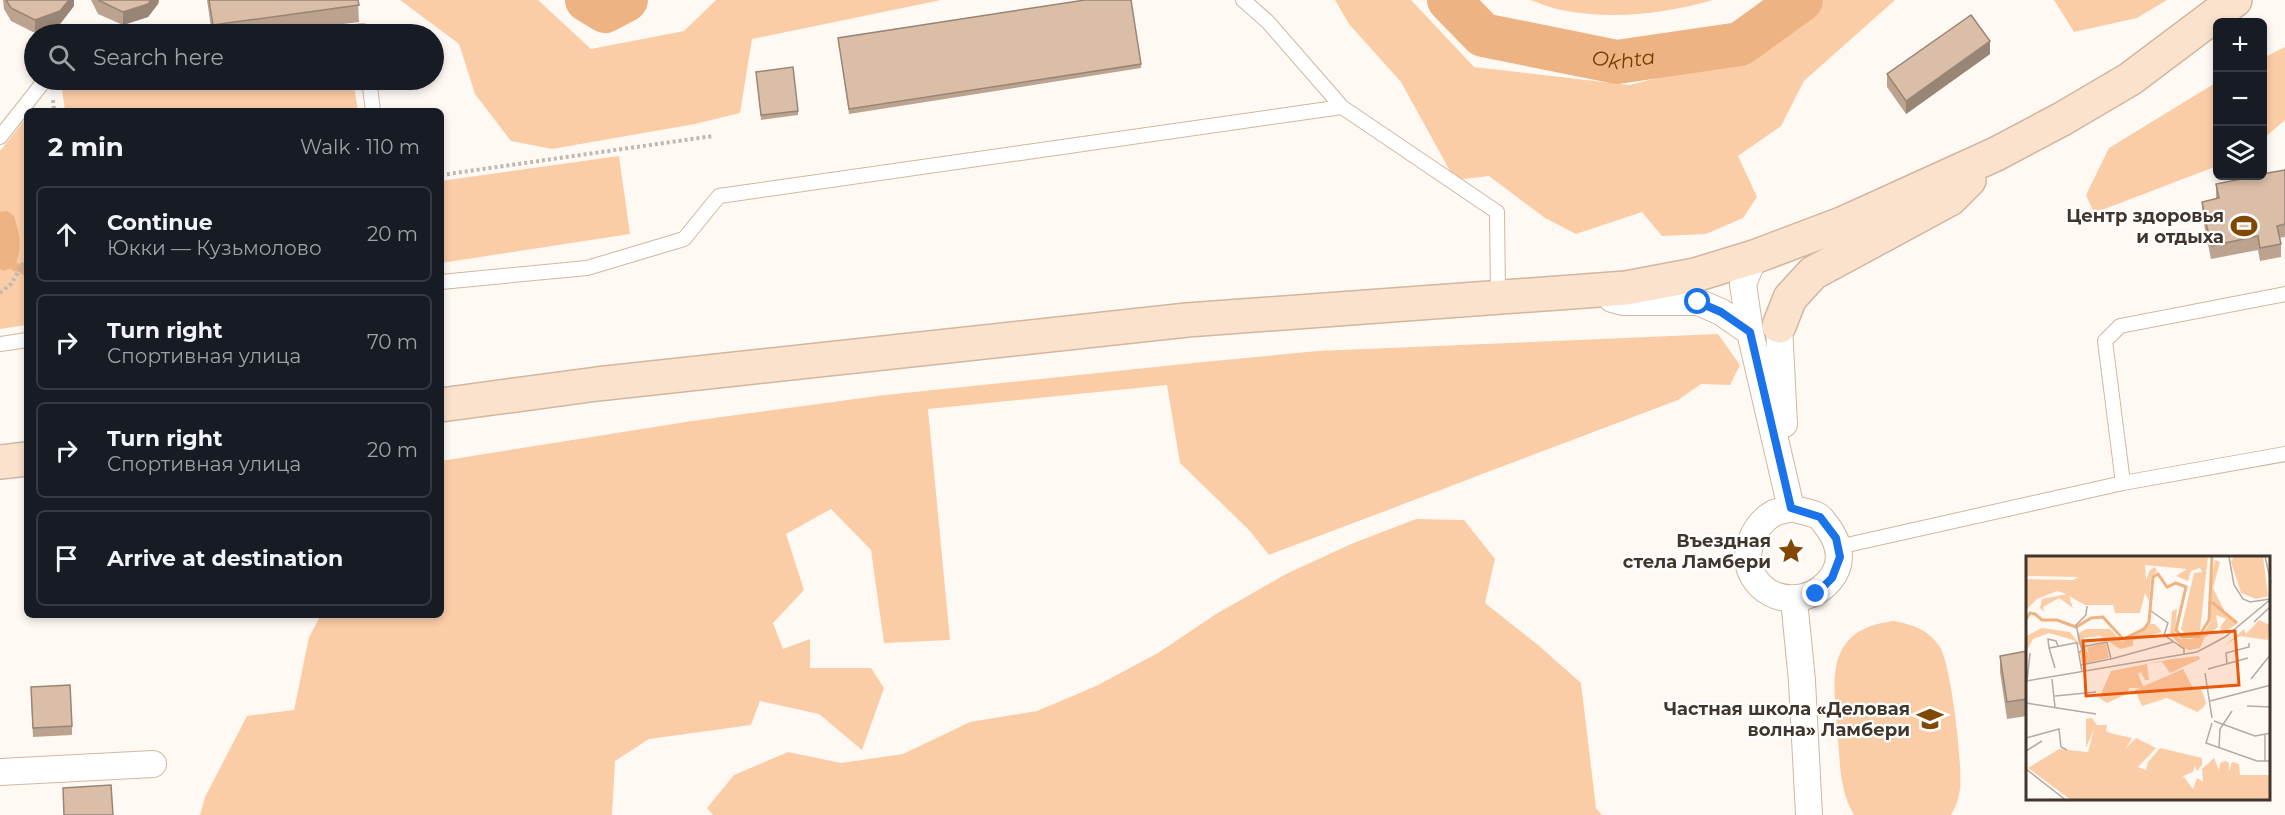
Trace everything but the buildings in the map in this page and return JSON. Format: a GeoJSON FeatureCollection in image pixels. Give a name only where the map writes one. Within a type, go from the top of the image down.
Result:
{"type":"FeatureCollection","features":[{"type":"Feature","properties":{"kind":"main road"},"geometry":{"type":"LineString","coordinates":[[444,405],[597,384],[1176,321],[1583,292],[1626,288],[1695,275],[1754,257],[1844,223],[1996,154],[2130,79],[2235,0]]}},
{"type":"Feature","properties":{"kind":"main road"},"geometry":{"type":"LineString","coordinates":[[1765,329],[1813,273],[1950,199],[1996,154]]}},
{"type":"Feature","properties":{"kind":"main road"},"geometry":{"type":"LineString","coordinates":[[1754,257],[1776,279],[1765,329]]}},
{"type":"Feature","properties":{"kind":"main road"},"geometry":{"type":"LineString","coordinates":[[0,462],[24,459]]}},
{"type":"Feature","properties":{"kind":"street"},"geometry":{"type":"LineString","coordinates":[[1583,292],[1623,302],[1698,302],[1765,329],[1791,508]]}},
{"type":"Feature","properties":{"kind":"street"},"geometry":{"type":"LineString","coordinates":[[1791,508],[1820,517],[1836,538],[1838,547],[1840,557],[1832,578],[1816,594],[1794,600],[1770,593],[1753,576],[1748,552],[1755,529],[1774,513],[1791,508]]}},
{"type":"Feature","properties":{"kind":"street"},"geometry":{"type":"LineString","coordinates":[[1794,600],[1802,681],[1809,815]]}},
{"type":"Feature","properties":{"kind":"street"},"geometry":{"type":"LineString","coordinates":[[0,772],[153,764]]}},
{"type":"Feature","properties":{"kind":"lane"},"geometry":{"type":"LineString","coordinates":[[1243,0],[1268,22],[1342,107],[1497,212],[1498,297]]}},
{"type":"Feature","properties":{"kind":"lane"},"geometry":{"type":"LineString","coordinates":[[0,137],[37,90]]}},
{"type":"Feature","properties":{"kind":"lane"},"geometry":{"type":"LineString","coordinates":[[370,90],[373,108]]}},
{"type":"Feature","properties":{"kind":"lane"},"geometry":{"type":"LineString","coordinates":[[444,282],[587,268],[684,239],[718,196],[1342,107]]}},
{"type":"Feature","properties":{"kind":"lane"},"geometry":{"type":"LineString","coordinates":[[2123,483],[2105,341],[2120,326],[2285,294]]}},
{"type":"Feature","properties":{"kind":"lane"},"geometry":{"type":"LineString","coordinates":[[0,344],[24,340]]}},
{"type":"Feature","properties":{"kind":"lane"},"geometry":{"type":"LineString","coordinates":[[1838,547],[2123,483],[2285,454]]}},
{"type":"Feature","properties":{"kind":"path"},"geometry":{"type":"LineString","coordinates":[[444,175],[713,136]]}},
{"type":"Feature","properties":{"kind":"path"},"geometry":{"type":"LineString","coordinates":[[0,293],[11,284],[24,262]]}},
{"type":"Feature","properties":{"kind":"shaded area"},"geometry":{"type":"Polygon","coordinates":[[[400,0],[538,0],[591,49],[684,31],[716,0],[941,0],[752,39],[740,113],[695,124],[552,149],[511,141],[475,94],[459,44],[444,33],[444,24],[432,24],[400,0]]]}},
{"type":"Feature","properties":{"kind":"shaded area"},"geometry":{"type":"Polygon","coordinates":[[[1335,0],[1411,0],[1474,67],[1629,85],[1745,57],[1819,5],[1822,0],[1895,0],[1804,81],[1781,126],[1738,156],[1757,197],[1743,218],[1706,234],[1662,236],[1642,212],[1576,234],[1545,218],[1489,176],[1455,180],[1401,82],[1349,24],[1335,0]]]}},
{"type":"Feature","properties":{"kind":"shaded area"},"geometry":{"type":"Polygon","coordinates":[[[1530,0],[1713,0],[1657,12],[1599,15],[1561,10],[1530,0]]]}},
{"type":"Feature","properties":{"kind":"shaded area"},"geometry":{"type":"Polygon","coordinates":[[[2054,0],[2167,0],[2137,18],[2074,32],[2054,0]]]}},
{"type":"Feature","properties":{"kind":"shaded area"},"geometry":{"type":"Polygon","coordinates":[[[2285,47],[2285,120],[2267,136],[2267,72],[2267,56],[2285,47]]]}},
{"type":"Feature","properties":{"kind":"shaded area"},"geometry":{"type":"Polygon","coordinates":[[[2213,84],[2213,168],[2094,213],[2086,195],[2109,148],[2213,84]]]}},
{"type":"Feature","properties":{"kind":"shaded area"},"geometry":{"type":"Polygon","coordinates":[[[62,90],[355,90],[358,108],[65,108],[62,90]]]}},
{"type":"Feature","properties":{"kind":"shaded area"},"geometry":{"type":"Polygon","coordinates":[[[24,121],[24,325],[0,329],[0,151],[24,121]]]}},
{"type":"Feature","properties":{"kind":"shaded area"},"geometry":{"type":"Polygon","coordinates":[[[619,156],[630,234],[444,263],[444,181],[619,156]]]}},
{"type":"Feature","properties":{"kind":"shaded area"},"geometry":{"type":"Polygon","coordinates":[[[7,211],[14,216],[19,247],[15,267],[3,271],[0,269],[0,212],[7,211]]]}},
{"type":"Feature","properties":{"kind":"shaded area"},"geometry":{"type":"Polygon","coordinates":[[[1718,334],[1740,365],[1730,385],[1701,384],[1678,400],[1269,555],[1249,530],[1180,463],[1167,385],[928,409],[950,640],[884,643],[871,550],[831,509],[786,534],[804,590],[773,623],[783,649],[810,639],[810,668],[871,668],[884,688],[862,750],[819,714],[760,701],[751,725],[649,739],[615,761],[612,815],[200,815],[205,797],[247,716],[294,710],[309,637],[319,618],[444,618],[444,461],[692,421],[885,395],[1318,351],[1718,334]]]}},
{"type":"Feature","properties":{"kind":"shaded area"},"geometry":{"type":"Polygon","coordinates":[[[1416,519],[1464,520],[1495,559],[1485,603],[1581,683],[1596,808],[1602,815],[713,815],[707,808],[734,775],[788,752],[841,763],[903,754],[970,722],[1037,711],[1096,686],[1158,653],[1216,614],[1286,574],[1351,544],[1416,519]]]}},
{"type":"Feature","properties":{"kind":"shaded area"},"geometry":{"type":"Polygon","coordinates":[[[1893,621],[1913,626],[1931,636],[1940,647],[1944,657],[1955,716],[1960,760],[1959,796],[1951,815],[1854,815],[1843,788],[1835,699],[1837,663],[1843,648],[1853,636],[1870,626],[1893,621]]]}},
{"type":"Feature","properties":{"kind":"waterway","name":"Okhta"},"geometry":{"type":"LineString","coordinates":[[587,0],[605,11],[626,0]]}},
{"type":"Feature","properties":{"kind":"waterway","name":"Okhta"},"geometry":{"type":"LineString","coordinates":[[1449,0],[1483,35],[1617,62],[1740,44],[1801,0]]}},
{"type":"Feature","properties":{"kind":"waterway"},"geometry":{"type":"LineString","coordinates":[[15,267],[24,271]]}},
{"type":"Feature","properties":{"kind":"place","name":"Центр здоровья и отдыха"},"geometry":{"type":"Point","coordinates":[2244,226]}},
{"type":"Feature","properties":{"kind":"place","name":"Въездная стела Ламбери"},"geometry":{"type":"Point","coordinates":[1791,551]}},
{"type":"Feature","properties":{"kind":"place","name":"Частная школа «Деловая волна» Ламбери"},"geometry":{"type":"Point","coordinates":[1930,719]}},
{"type":"Feature","properties":{"kind":"route"},"geometry":{"type":"LineString","coordinates":[[1698,302],[1721,312],[1750,332],[1791,508],[1820,517],[1836,538],[1840,557],[1832,578],[1816,594]]}}]}
